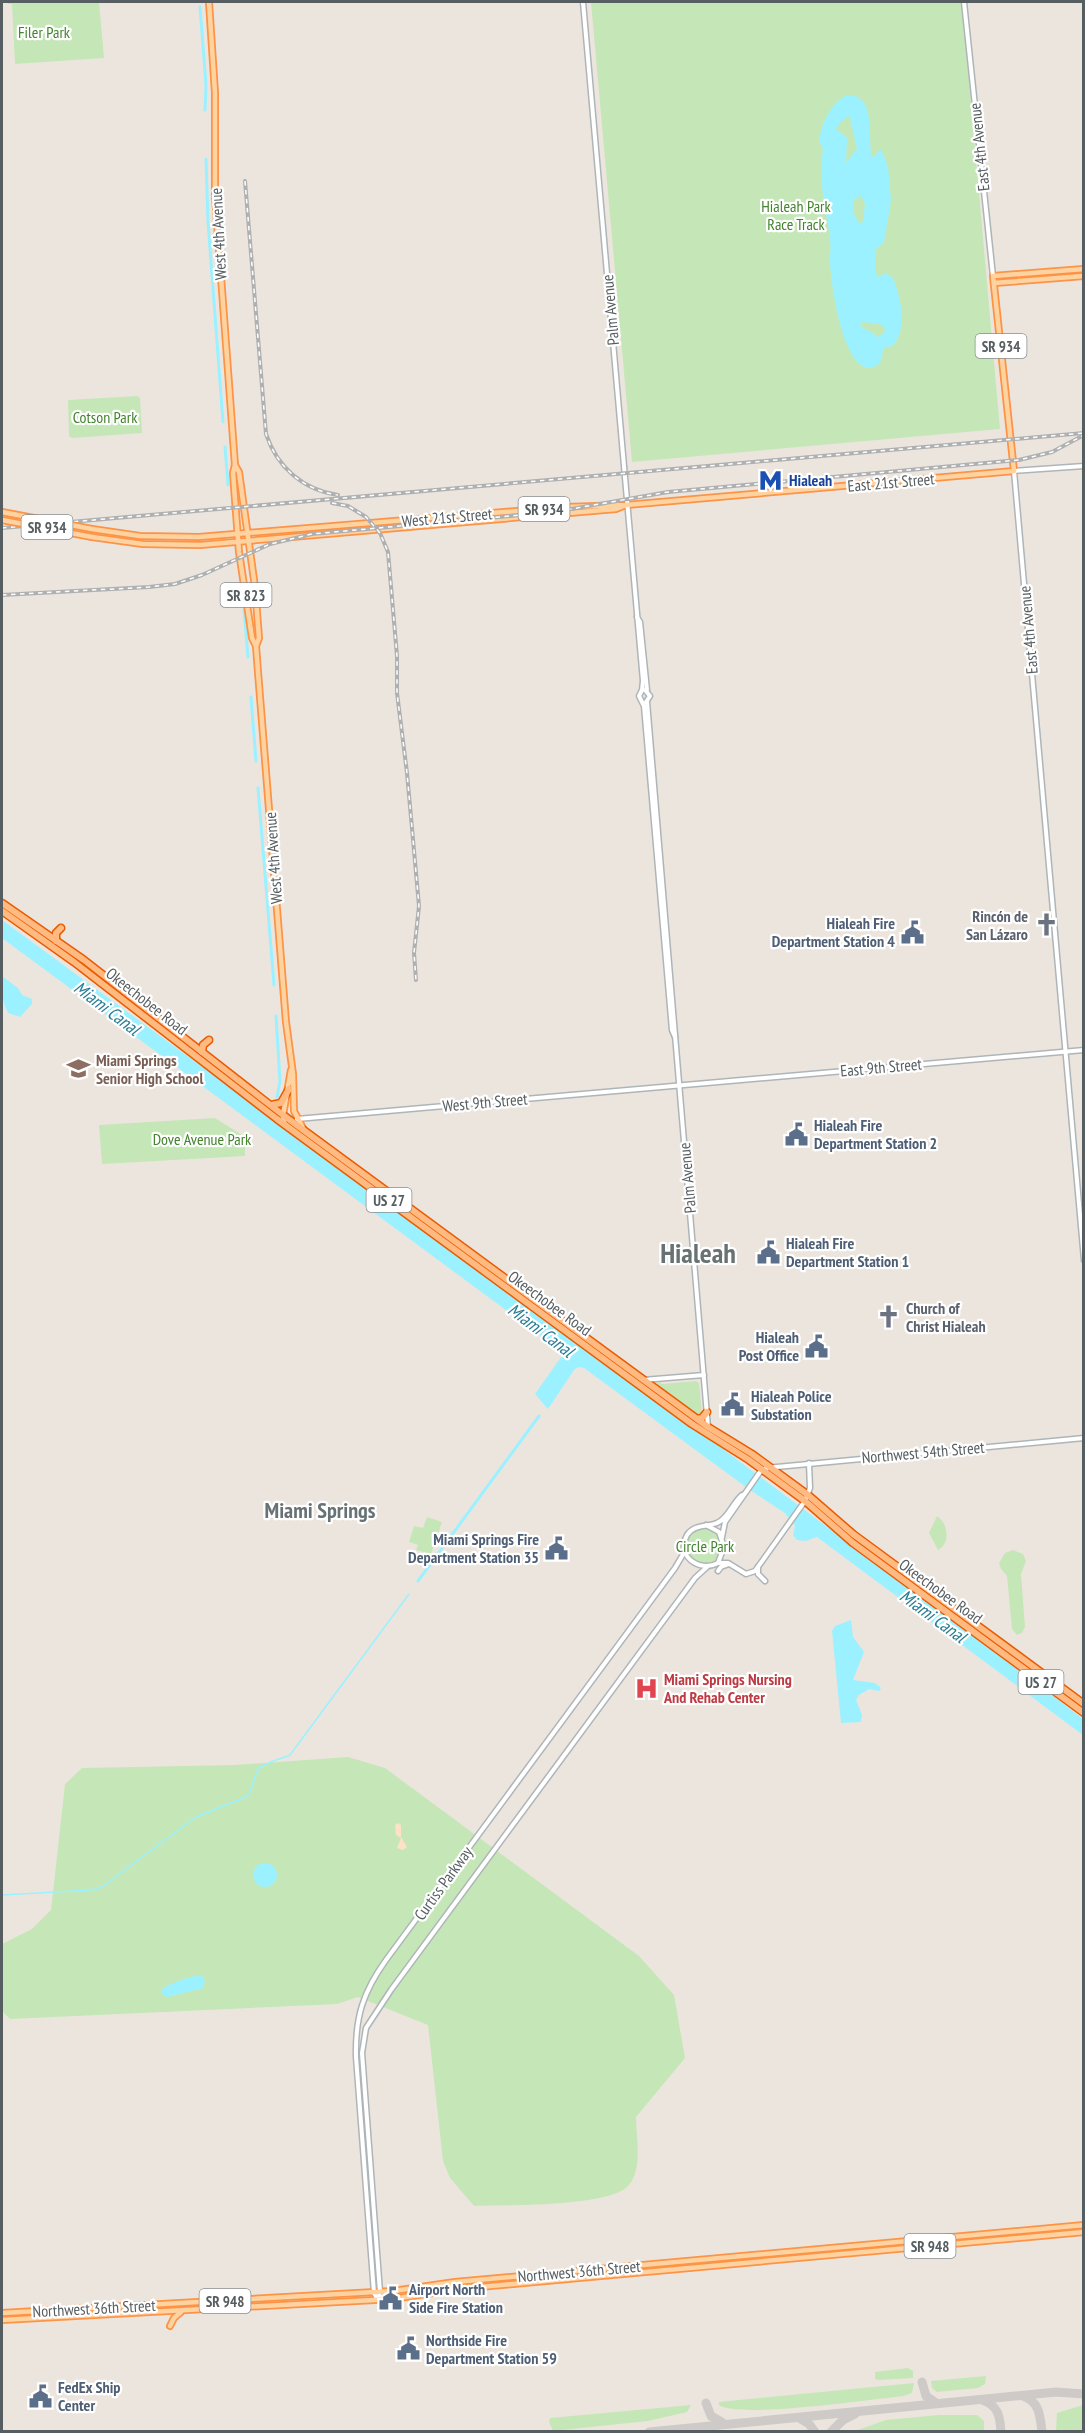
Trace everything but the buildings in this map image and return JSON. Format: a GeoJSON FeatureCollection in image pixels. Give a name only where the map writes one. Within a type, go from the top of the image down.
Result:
{"type":"FeatureCollection","features":[{"type":"Feature","properties":{"kind":"highway","name":"Okeechobee Road"},"geometry":{"type":"LineString","coordinates":[[2,903],[84,960],[286,1119],[708,1427],[771,1467],[852,1534],[1083,1704]]}},
{"type":"Feature","properties":{"kind":"highway","name":"Okeechobee Road"},"geometry":{"type":"LineString","coordinates":[[2,911],[286,1119],[605,1360],[712,1438],[807,1498],[853,1543],[1083,1713]]}},
{"type":"Feature","properties":{"kind":"highway"},"geometry":{"type":"LineString","coordinates":[[24,927],[39,929]]}},
{"type":"Feature","properties":{"kind":"highway"},"geometry":{"type":"LineString","coordinates":[[56,941],[56,933],[61,928]]}},
{"type":"Feature","properties":{"kind":"highway"},"geometry":{"type":"LineString","coordinates":[[74,962],[84,960]]}},
{"type":"Feature","properties":{"kind":"highway"},"geometry":{"type":"LineString","coordinates":[[130,1005],[145,1008]]}},
{"type":"Feature","properties":{"kind":"highway"},"geometry":{"type":"LineString","coordinates":[[174,1039],[189,1042]]}},
{"type":"Feature","properties":{"kind":"highway"},"geometry":{"type":"LineString","coordinates":[[202,1052],[203,1045],[209,1040]]}},
{"type":"Feature","properties":{"kind":"highway"},"geometry":{"type":"LineString","coordinates":[[271,1105],[281,1103],[289,1089]]}},
{"type":"Feature","properties":{"kind":"highway"},"geometry":{"type":"LineString","coordinates":[[510,1290],[525,1293]]}},
{"type":"Feature","properties":{"kind":"highway"},"geometry":{"type":"LineString","coordinates":[[605,1360],[614,1362],[636,1378],[643,1380]]}},
{"type":"Feature","properties":{"kind":"highway"},"geometry":{"type":"LineString","coordinates":[[697,1419],[702,1418],[707,1412]]}},
{"type":"Feature","properties":{"kind":"highway"},"geometry":{"type":"LineString","coordinates":[[708,1427],[712,1438]]}},
{"type":"Feature","properties":{"kind":"highway"},"geometry":{"type":"LineString","coordinates":[[998,1650],[1012,1652]]}},
{"type":"Feature","properties":{"kind":"main road","name":"West 4th Avenue"},"geometry":{"type":"LineString","coordinates":[[209,2],[215,93],[215,196],[235,465],[233,473],[237,535],[252,638],[256,646]]}},
{"type":"Feature","properties":{"kind":"main road","name":"Palm Avenue"},"geometry":{"type":"LineString","coordinates":[[583,2],[626,505],[637,617],[640,622],[645,690]]}},
{"type":"Feature","properties":{"kind":"main road","name":"East 4th Avenue"},"geometry":{"type":"LineString","coordinates":[[964,2],[1014,471],[1083,1260]]}},
{"type":"Feature","properties":{"kind":"main road"},"geometry":{"type":"LineString","coordinates":[[993,276],[1083,269]]}},
{"type":"Feature","properties":{"kind":"main road"},"geometry":{"type":"LineString","coordinates":[[994,283],[1083,276]]}},
{"type":"Feature","properties":{"kind":"main road","name":"West 4th Avenue"},"geometry":{"type":"LineString","coordinates":[[235,465],[239,472],[249,541],[258,635],[256,646],[294,1111],[286,1119]]}},
{"type":"Feature","properties":{"kind":"main road","name":"East 21st Street"},"geometry":{"type":"LineString","coordinates":[[626,505],[1083,466]]}},
{"type":"Feature","properties":{"kind":"main road","name":"West 21st Street"},"geometry":{"type":"LineString","coordinates":[[237,535],[566,507],[626,505]]}},
{"type":"Feature","properties":{"kind":"main road","name":"West 21st Street"},"geometry":{"type":"LineString","coordinates":[[238,542],[616,509],[626,505]]}},
{"type":"Feature","properties":{"kind":"main road","name":"SR 934"},"geometry":{"type":"LineString","coordinates":[[2,512],[92,529],[161,538],[237,535]]}},
{"type":"Feature","properties":{"kind":"main road","name":"SR 934"},"geometry":{"type":"LineString","coordinates":[[2,520],[93,537],[161,546],[238,542]]}},
{"type":"Feature","properties":{"kind":"main road"},"geometry":{"type":"LineString","coordinates":[[645,690],[650,696],[645,702],[639,695],[645,690]]}},
{"type":"Feature","properties":{"kind":"main road","name":"Palm Avenue"},"geometry":{"type":"LineString","coordinates":[[645,702],[708,1427]]}},
{"type":"Feature","properties":{"kind":"main road","name":"East 9th Street"},"geometry":{"type":"LineString","coordinates":[[679,1085],[1083,1050]]}},
{"type":"Feature","properties":{"kind":"main road","name":"West 4th Avenue"},"geometry":{"type":"LineString","coordinates":[[286,1119],[291,1070]]}},
{"type":"Feature","properties":{"kind":"main road","name":"West 9th Street"},"geometry":{"type":"LineString","coordinates":[[286,1119],[679,1085]]}},
{"type":"Feature","properties":{"kind":"main road"},"geometry":{"type":"LineString","coordinates":[[643,1380],[704,1375]]}},
{"type":"Feature","properties":{"kind":"main road","name":"Northwest 54th Street"},"geometry":{"type":"LineString","coordinates":[[762,1469],[1083,1438]]}},
{"type":"Feature","properties":{"kind":"main road"},"geometry":{"type":"LineString","coordinates":[[743,1495],[722,1520],[696,1528],[688,1534],[685,1551],[692,1562],[707,1567],[718,1563],[730,1564],[748,1574],[758,1567],[807,1498],[809,1463]]}},
{"type":"Feature","properties":{"kind":"main road"},"geometry":{"type":"LineString","coordinates":[[718,1563],[724,1550],[722,1537],[724,1525],[762,1469]]}},
{"type":"Feature","properties":{"kind":"main road"},"geometry":{"type":"LineString","coordinates":[[706,1526],[717,1531],[722,1537]]}},
{"type":"Feature","properties":{"kind":"main road","name":"Curtiss Parkway"},"geometry":{"type":"LineString","coordinates":[[376,2292],[372,2267],[356,2057],[358,2022],[365,1993],[391,1953],[675,1568],[685,1551]]}},
{"type":"Feature","properties":{"kind":"main road"},"geometry":{"type":"LineString","coordinates":[[718,1571],[724,1565],[730,1564]]}},
{"type":"Feature","properties":{"kind":"main road","name":"Curtiss Parkway"},"geometry":{"type":"LineString","coordinates":[[376,2292],[377,2261],[362,2053],[366,2028],[379,2006],[692,1581],[707,1567]]}},
{"type":"Feature","properties":{"kind":"main road"},"geometry":{"type":"LineString","coordinates":[[758,1567],[758,1574],[765,1581]]}},
{"type":"Feature","properties":{"kind":"main road","name":"Northwest 36th Street"},"geometry":{"type":"LineString","coordinates":[[2,2313],[376,2292],[455,2282],[1083,2225]]}},
{"type":"Feature","properties":{"kind":"main road","name":"Northwest 36th Street"},"geometry":{"type":"LineString","coordinates":[[2,2320],[378,2300],[458,2289],[1083,2232]]}},
{"type":"Feature","properties":{"kind":"main road"},"geometry":{"type":"LineString","coordinates":[[976,2235],[977,2242]]}},
{"type":"Feature","properties":{"kind":"main road"},"geometry":{"type":"LineString","coordinates":[[916,2248],[921,2244],[932,2243],[934,2239]]}},
{"type":"Feature","properties":{"kind":"main road"},"geometry":{"type":"LineString","coordinates":[[376,2292],[378,2300]]}},
{"type":"Feature","properties":{"kind":"main road"},"geometry":{"type":"LineString","coordinates":[[254,2306],[257,2303],[271,2302],[281,2298],[287,2304]]}},
{"type":"Feature","properties":{"kind":"main road"},"geometry":{"type":"LineString","coordinates":[[222,2308],[231,2301]]}},
{"type":"Feature","properties":{"kind":"main road"},"geometry":{"type":"LineString","coordinates":[[160,2312],[168,2304],[180,2310],[170,2325]]}},
{"type":"Feature","properties":{"kind":"main road"},"geometry":{"type":"LineString","coordinates":[[88,2308],[89,2315]]}},
{"type":"Feature","properties":{"kind":"green space","name":"Filer Park"},"geometry":{"type":"Polygon","coordinates":[[[8,2],[99,2],[104,58],[15,64],[12,4],[8,2]]]}},
{"type":"Feature","properties":{"kind":"green space","name":"Hialeah Park Race Track"},"geometry":{"type":"Polygon","coordinates":[[[591,2],[962,2],[1000,429],[632,462],[591,2]]]}},
{"type":"Feature","properties":{"kind":"green space","name":"Cotson Park"},"geometry":{"type":"Polygon","coordinates":[[[138,396],[142,433],[72,438],[69,436],[68,400],[138,396]]]}},
{"type":"Feature","properties":{"kind":"green space","name":"Dove Avenue Park"},"geometry":{"type":"Polygon","coordinates":[[[215,1118],[245,1137],[245,1156],[102,1164],[99,1125],[215,1118]]]}},
{"type":"Feature","properties":{"kind":"green space"},"geometry":{"type":"Polygon","coordinates":[[[696,1381],[699,1383],[702,1414],[700,1416],[657,1385],[658,1382],[663,1384],[696,1381]]]}},
{"type":"Feature","properties":{"kind":"green space"},"geometry":{"type":"Polygon","coordinates":[[[937,1516],[946,1528],[945,1543],[938,1550],[929,1533],[937,1516]]]}},
{"type":"Feature","properties":{"kind":"green space"},"geometry":{"type":"Polygon","coordinates":[[[427,1517],[442,1522],[431,1554],[416,1550],[418,1545],[409,1542],[414,1526],[423,1528],[427,1517]]]}},
{"type":"Feature","properties":{"kind":"green space","name":"Circle Park"},"geometry":{"type":"Polygon","coordinates":[[[705,1528],[717,1534],[723,1546],[717,1558],[705,1564],[693,1558],[687,1546],[693,1534],[705,1528]]]}},
{"type":"Feature","properties":{"kind":"green space"},"geometry":{"type":"Polygon","coordinates":[[[1013,1550],[1023,1554],[1026,1561],[1021,1574],[1025,1627],[1022,1633],[1017,1635],[1012,1629],[1007,1576],[999,1563],[1005,1553],[1013,1550]]]}},
{"type":"Feature","properties":{"kind":"green space"},"geometry":{"type":"Polygon","coordinates":[[[348,1757],[385,1768],[639,1956],[674,1995],[685,2058],[636,2117],[638,2152],[636,2170],[629,2185],[619,2192],[580,2201],[474,2206],[450,2178],[443,2161],[428,2025],[358,1997],[337,2004],[10,2019],[2,2011],[2,1944],[32,1929],[51,1910],[65,1784],[82,1768],[235,1765],[348,1757]]]}},
{"type":"Feature","properties":{"kind":"green space"},"geometry":{"type":"Polygon","coordinates":[[[908,2368],[913,2371],[913,2378],[875,2379],[875,2372],[908,2368]]]}},
{"type":"Feature","properties":{"kind":"green space"},"geometry":{"type":"Polygon","coordinates":[[[986,2376],[985,2384],[978,2388],[937,2392],[932,2388],[931,2381],[986,2376]]]}},
{"type":"Feature","properties":{"kind":"green space"},"geometry":{"type":"Polygon","coordinates":[[[914,2383],[912,2393],[904,2396],[837,2404],[752,2410],[731,2409],[719,2405],[719,2402],[914,2383]]]}},
{"type":"Feature","properties":{"kind":"green space"},"geometry":{"type":"Polygon","coordinates":[[[691,2405],[687,2412],[648,2421],[553,2431],[549,2422],[550,2418],[691,2405]]]}},
{"type":"Feature","properties":{"kind":"green space"},"geometry":{"type":"Polygon","coordinates":[[[1083,2405],[1083,2431],[1056,2431],[1057,2413],[1083,2405]]]}},
{"type":"Feature","properties":{"kind":"green space"},"geometry":{"type":"Polygon","coordinates":[[[938,2415],[977,2415],[984,2421],[984,2431],[855,2431],[886,2420],[938,2415]]]}},
{"type":"Feature","properties":{"kind":"sand"},"geometry":{"type":"Polygon","coordinates":[[[398,1823],[401,1825],[401,1837],[407,1847],[403,1850],[397,1848],[401,1838],[396,1835],[395,1825],[398,1823]]]}},
{"type":"Feature","properties":{"kind":"water"},"geometry":{"type":"Polygon","coordinates":[[[848,95],[864,102],[869,120],[872,158],[881,149],[888,167],[891,200],[884,242],[876,249],[875,270],[878,277],[886,273],[893,278],[902,313],[902,322],[898,338],[893,346],[884,347],[880,363],[868,368],[857,362],[849,348],[836,307],[822,189],[823,147],[819,143],[820,136],[824,122],[832,108],[848,95]],[[849,115],[836,129],[847,138],[846,163],[857,148],[849,115]],[[861,196],[853,200],[854,214],[860,224],[863,221],[865,204],[861,196]],[[862,322],[862,327],[879,337],[884,333],[885,327],[862,322]]]}},
{"type":"Feature","properties":{"kind":"water","name":"Miami Canal"},"geometry":{"type":"Polygon","coordinates":[[[2,920],[723,1449],[1061,1702],[1083,1719],[1083,1735],[817,1537],[806,1541],[797,1540],[793,1535],[795,1526],[785,1513],[750,1490],[584,1368],[578,1367],[574,1370],[548,1409],[535,1394],[564,1353],[2,938],[2,920]]]}},
{"type":"Feature","properties":{"kind":"water"},"geometry":{"type":"Polygon","coordinates":[[[2,976],[18,988],[22,995],[32,999],[32,1004],[20,1017],[8,1013],[2,995],[2,976]]]}},
{"type":"Feature","properties":{"kind":"water"},"geometry":{"type":"Polygon","coordinates":[[[851,1620],[853,1637],[864,1652],[853,1680],[875,1683],[881,1688],[879,1691],[869,1689],[859,1695],[856,1700],[862,1715],[861,1722],[841,1723],[832,1631],[835,1626],[851,1620]]]}},
{"type":"Feature","properties":{"kind":"water"},"geometry":{"type":"Polygon","coordinates":[[[265,1863],[273,1867],[277,1875],[273,1883],[265,1887],[257,1883],[253,1875],[257,1867],[265,1863]]]}},
{"type":"Feature","properties":{"kind":"water"},"geometry":{"type":"Polygon","coordinates":[[[201,1975],[205,1980],[203,1988],[168,1997],[161,1994],[162,1989],[171,1984],[201,1975]]]}},
{"type":"Feature","properties":{"kind":"waterway"},"geometry":{"type":"LineString","coordinates":[[200,7],[206,85],[205,110]]}},
{"type":"Feature","properties":{"kind":"waterway"},"geometry":{"type":"LineString","coordinates":[[206,159],[208,222],[223,422]]}},
{"type":"Feature","properties":{"kind":"waterway"},"geometry":{"type":"LineString","coordinates":[[225,447],[228,485]]}},
{"type":"Feature","properties":{"kind":"waterway"},"geometry":{"type":"LineString","coordinates":[[244,610],[248,657]]}},
{"type":"Feature","properties":{"kind":"waterway"},"geometry":{"type":"LineString","coordinates":[[251,697],[256,761]]}},
{"type":"Feature","properties":{"kind":"waterway"},"geometry":{"type":"LineString","coordinates":[[258,788],[274,985]]}},
{"type":"Feature","properties":{"kind":"waterway"},"geometry":{"type":"LineString","coordinates":[[276,1016],[280,1081],[277,1097]]}},
{"type":"Feature","properties":{"kind":"waterway"},"geometry":{"type":"LineString","coordinates":[[418,1581],[539,1416]]}},
{"type":"Feature","properties":{"kind":"waterway"},"geometry":{"type":"LineString","coordinates":[[2,1895],[91,1890],[102,1887],[196,1817],[246,1797],[261,1767],[290,1755],[409,1594]]}},
{"type":"Feature","properties":{"kind":"taxiway"},"geometry":{"type":"LineString","coordinates":[[922,2382],[926,2396],[936,2403]]}},
{"type":"Feature","properties":{"kind":"taxiway"},"geometry":{"type":"LineString","coordinates":[[649,2432],[1056,2392],[1084,2394]]}},
{"type":"Feature","properties":{"kind":"taxiway"},"geometry":{"type":"LineString","coordinates":[[1023,2396],[1036,2406],[1040,2415],[1042,2432]]}},
{"type":"Feature","properties":{"kind":"taxiway"},"geometry":{"type":"LineString","coordinates":[[982,2400],[995,2408],[1001,2432]]}},
{"type":"Feature","properties":{"kind":"taxiway"},"geometry":{"type":"LineString","coordinates":[[706,2403],[711,2416],[723,2423]]}},
{"type":"Feature","properties":{"kind":"taxiway"},"geometry":{"type":"LineString","coordinates":[[831,2432],[843,2420],[855,2414]]}},
{"type":"Feature","properties":{"kind":"taxiway"},"geometry":{"type":"LineString","coordinates":[[799,2418],[809,2424],[815,2432]]}},
{"type":"Feature","properties":{"kind":"railway"},"geometry":{"type":"LineString","coordinates":[[245,181],[266,434],[277,457],[293,475],[314,488],[338,495]]}},
{"type":"Feature","properties":{"kind":"railway"},"geometry":{"type":"LineString","coordinates":[[2,528],[1084,433]]}},
{"type":"Feature","properties":{"kind":"railway"},"geometry":{"type":"LineString","coordinates":[[2,595],[175,584],[202,575],[270,544],[312,534],[554,512],[668,492],[1019,460],[1052,452],[1084,435]]}},
{"type":"Feature","properties":{"kind":"railway"},"geometry":{"type":"LineString","coordinates":[[332,503],[348,506],[366,517],[380,533],[388,552],[397,656],[397,693],[419,906],[414,953],[416,980]]}},
{"type":"Feature","properties":{"kind":"place","name":"Hialeah"},"geometry":{"type":"Point","coordinates":[771,480]}},
{"type":"Feature","properties":{"kind":"place","name":"Rincón de San Lázaro"},"geometry":{"type":"Point","coordinates":[1046,925]}},
{"type":"Feature","properties":{"kind":"place","name":"Hialeah Fire Department Station 4"},"geometry":{"type":"Point","coordinates":[913,932]}},
{"type":"Feature","properties":{"kind":"place","name":"Miami Springs Senior High School"},"geometry":{"type":"Point","coordinates":[78,1069]}},
{"type":"Feature","properties":{"kind":"place","name":"Hialeah Fire Department Station 2"},"geometry":{"type":"Point","coordinates":[796,1134]}},
{"type":"Feature","properties":{"kind":"place","name":"Hialeah Fire Department Station 1"},"geometry":{"type":"Point","coordinates":[768,1252]}},
{"type":"Feature","properties":{"kind":"place","name":"Church of Christ Hialeah"},"geometry":{"type":"Point","coordinates":[888,1317]}},
{"type":"Feature","properties":{"kind":"place","name":"Hialeah Post Office"},"geometry":{"type":"Point","coordinates":[817,1346]}},
{"type":"Feature","properties":{"kind":"place","name":"Hialeah Police Substation"},"geometry":{"type":"Point","coordinates":[733,1405]}},
{"type":"Feature","properties":{"kind":"place","name":"Miami Springs Fire Department Station 35"},"geometry":{"type":"Point","coordinates":[557,1548]}},
{"type":"Feature","properties":{"kind":"place","name":"Miami Springs Nursing And Rehab Center"},"geometry":{"type":"Point","coordinates":[646,1688]}},
{"type":"Feature","properties":{"kind":"place","name":"Airport North Side Fire Station"},"geometry":{"type":"Point","coordinates":[391,2298]}},
{"type":"Feature","properties":{"kind":"place","name":"Northside Fire Department Station 59"},"geometry":{"type":"Point","coordinates":[408,2349]}},
{"type":"Feature","properties":{"kind":"place","name":"FedEx Ship Center"},"geometry":{"type":"Point","coordinates":[40,2396]}},
{"type":"Feature","properties":{"kind":"district","name":"Hialeah"},"geometry":{"type":"Point","coordinates":[698,1252]}},
{"type":"Feature","properties":{"kind":"district","name":"Miami Springs"},"geometry":{"type":"Point","coordinates":[320,1510]}}]}
